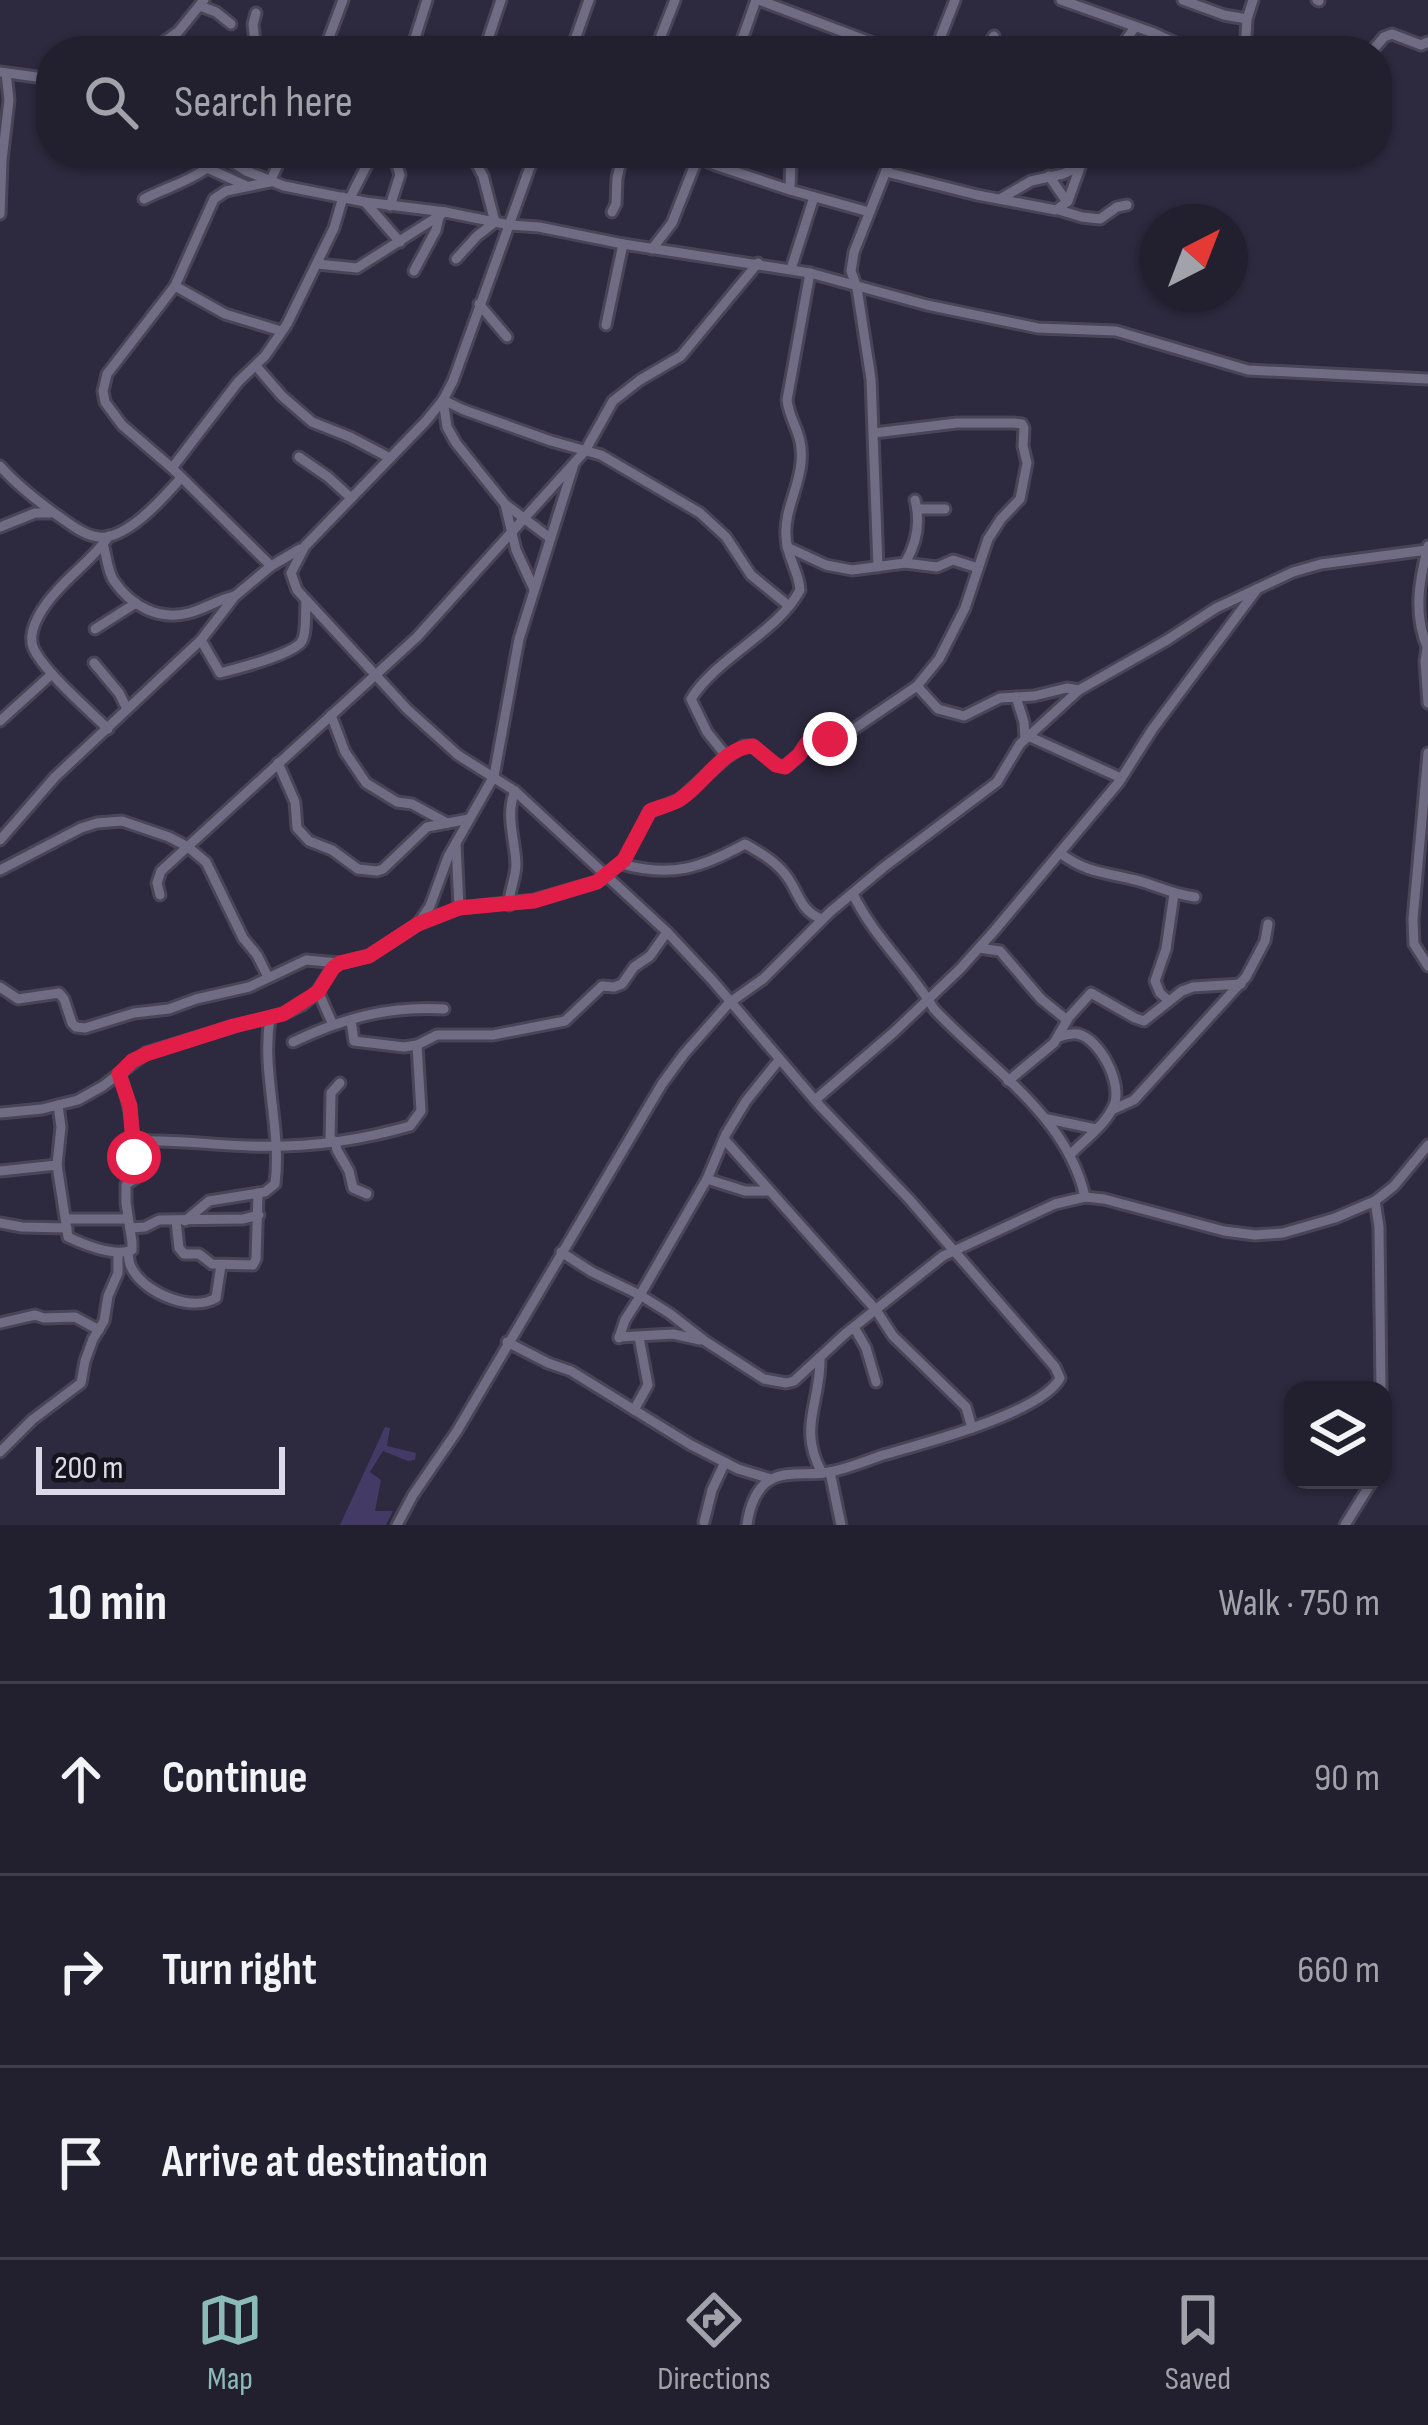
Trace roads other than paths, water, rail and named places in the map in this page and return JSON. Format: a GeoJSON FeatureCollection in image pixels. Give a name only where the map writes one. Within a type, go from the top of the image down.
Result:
{"type":"FeatureCollection","features":[{"type":"Feature","properties":{"kind":"street"},"geometry":{"type":"LineString","coordinates":[[330,36],[343,0]]}},
{"type":"Feature","properties":{"kind":"street"},"geometry":{"type":"LineString","coordinates":[[416,36],[427,0]]}},
{"type":"Feature","properties":{"kind":"street"},"geometry":{"type":"LineString","coordinates":[[489,36],[501,0]]}},
{"type":"Feature","properties":{"kind":"street"},"geometry":{"type":"LineString","coordinates":[[576,36],[589,0]]}},
{"type":"Feature","properties":{"kind":"street"},"geometry":{"type":"LineString","coordinates":[[661,36],[675,0]]}},
{"type":"Feature","properties":{"kind":"street"},"geometry":{"type":"LineString","coordinates":[[744,36],[758,0],[792,6],[860,36]]}},
{"type":"Feature","properties":{"kind":"street"},"geometry":{"type":"LineString","coordinates":[[941,36],[955,0]]}},
{"type":"Feature","properties":{"kind":"street"},"geometry":{"type":"LineString","coordinates":[[1061,0],[1154,36]]}},
{"type":"Feature","properties":{"kind":"street"},"geometry":{"type":"LineString","coordinates":[[1183,0],[1246,19]]}},
{"type":"Feature","properties":{"kind":"street"},"geometry":{"type":"LineString","coordinates":[[1245,36],[1253,0]]}},
{"type":"Feature","properties":{"kind":"street"},"geometry":{"type":"LineString","coordinates":[[172,36],[202,3],[231,24]]}},
{"type":"Feature","properties":{"kind":"street"},"geometry":{"type":"LineString","coordinates":[[254,36],[256,14]]}},
{"type":"Feature","properties":{"kind":"street"},"geometry":{"type":"LineString","coordinates":[[1129,36],[1135,27]]}},
{"type":"Feature","properties":{"kind":"street"},"geometry":{"type":"LineString","coordinates":[[1387,36],[1421,45],[1428,42]]}},
{"type":"Feature","properties":{"kind":"street"},"geometry":{"type":"LineString","coordinates":[[0,214],[9,100],[3,72],[36,77]]}},
{"type":"Feature","properties":{"kind":"street"},"geometry":{"type":"LineString","coordinates":[[144,200],[208,168],[248,186]]}},
{"type":"Feature","properties":{"kind":"street"},"geometry":{"type":"LineString","coordinates":[[242,168],[270,182],[365,202],[791,269],[1038,328],[1115,331],[1249,370],[1428,379]]}},
{"type":"Feature","properties":{"kind":"street"},"geometry":{"type":"LineString","coordinates":[[270,182],[276,168]]}},
{"type":"Feature","properties":{"kind":"street"},"geometry":{"type":"LineString","coordinates":[[172,468],[281,331],[364,168]]}},
{"type":"Feature","properties":{"kind":"street"},"geometry":{"type":"LineString","coordinates":[[390,206],[398,168]]}},
{"type":"Feature","properties":{"kind":"street"},"geometry":{"type":"LineString","coordinates":[[479,168],[495,222]]}},
{"type":"Feature","properties":{"kind":"street"},"geometry":{"type":"LineString","coordinates":[[0,840],[8,824],[55,777],[201,640],[235,596],[305,546],[443,400],[530,168]]}},
{"type":"Feature","properties":{"kind":"street"},"geometry":{"type":"LineString","coordinates":[[612,212],[619,168]]}},
{"type":"Feature","properties":{"kind":"street"},"geometry":{"type":"LineString","coordinates":[[652,249],[672,223],[697,168]]}},
{"type":"Feature","properties":{"kind":"street"},"geometry":{"type":"LineString","coordinates":[[724,168],[869,212]]}},
{"type":"Feature","properties":{"kind":"street"},"geometry":{"type":"LineString","coordinates":[[790,168],[790,190]]}},
{"type":"Feature","properties":{"kind":"street"},"geometry":{"type":"LineString","coordinates":[[878,567],[871,379],[851,271],[887,168]]}},
{"type":"Feature","properties":{"kind":"street"},"geometry":{"type":"LineString","coordinates":[[1000,199],[1031,181],[1077,168]]}},
{"type":"Feature","properties":{"kind":"street"},"geometry":{"type":"LineString","coordinates":[[1063,206],[1079,168]]}},
{"type":"Feature","properties":{"kind":"street"},"geometry":{"type":"LineString","coordinates":[[886,172],[1000,199],[1063,206],[1082,217],[1100,219],[1127,205]]}},
{"type":"Feature","properties":{"kind":"street"},"geometry":{"type":"LineString","coordinates":[[1049,176],[1063,206]]}},
{"type":"Feature","properties":{"kind":"street"},"geometry":{"type":"LineString","coordinates":[[270,182],[226,191],[214,199],[175,286],[113,363],[103,391],[111,413],[271,566]]}},
{"type":"Feature","properties":{"kind":"street"},"geometry":{"type":"LineString","coordinates":[[791,269],[814,197]]}},
{"type":"Feature","properties":{"kind":"street"},"geometry":{"type":"LineString","coordinates":[[365,202],[404,239]]}},
{"type":"Feature","properties":{"kind":"street"},"geometry":{"type":"LineString","coordinates":[[404,239],[413,208]]}},
{"type":"Feature","properties":{"kind":"street"},"geometry":{"type":"LineString","coordinates":[[317,264],[357,268],[442,214]]}},
{"type":"Feature","properties":{"kind":"street"},"geometry":{"type":"LineString","coordinates":[[414,271],[442,214]]}},
{"type":"Feature","properties":{"kind":"street"},"geometry":{"type":"LineString","coordinates":[[456,259],[495,222]]}},
{"type":"Feature","properties":{"kind":"street"},"geometry":{"type":"LineString","coordinates":[[606,325],[623,244]]}},
{"type":"Feature","properties":{"kind":"street"},"geometry":{"type":"LineString","coordinates":[[160,896],[158,876],[417,637],[586,451],[613,401],[681,356],[758,263]]}},
{"type":"Feature","properties":{"kind":"street"},"geometry":{"type":"LineString","coordinates":[[727,757],[707,732],[691,699],[797,596],[800,584],[785,529],[802,442],[787,400],[810,273]]}},
{"type":"Feature","properties":{"kind":"street"},"geometry":{"type":"LineString","coordinates":[[175,286],[225,314],[281,331]]}},
{"type":"Feature","properties":{"kind":"street"},"geometry":{"type":"LineString","coordinates":[[479,304],[507,337]]}},
{"type":"Feature","properties":{"kind":"street"},"geometry":{"type":"LineString","coordinates":[[256,366],[312,422],[390,458]]}},
{"type":"Feature","properties":{"kind":"street"},"geometry":{"type":"LineString","coordinates":[[443,400],[602,455],[700,514],[726,538],[751,575],[789,606]]}},
{"type":"Feature","properties":{"kind":"street"},"geometry":{"type":"LineString","coordinates":[[443,400],[449,433],[505,504],[550,538]]}},
{"type":"Feature","properties":{"kind":"street"},"geometry":{"type":"LineString","coordinates":[[0,987],[18,999],[60,994],[72,1023],[85,1028],[249,987],[306,960],[340,963],[369,956],[418,924],[459,908],[549,897],[608,876],[621,863],[647,814],[679,800],[744,746],[753,746],[785,767],[807,743],[844,735],[917,686],[939,659],[992,531],[1020,499],[1027,463],[1022,424],[957,423],[874,433]]}},
{"type":"Feature","properties":{"kind":"street"},"geometry":{"type":"LineString","coordinates":[[299,457],[351,498]]}},
{"type":"Feature","properties":{"kind":"street"},"geometry":{"type":"LineString","coordinates":[[418,924],[430,906],[442,867],[494,776],[513,666],[574,464]]}},
{"type":"Feature","properties":{"kind":"street"},"geometry":{"type":"LineString","coordinates":[[0,466],[56,514],[86,534],[106,540]]}},
{"type":"Feature","properties":{"kind":"street"},"geometry":{"type":"LineString","coordinates":[[108,729],[52,674],[32,646],[34,626],[50,598],[106,540],[132,525],[181,478]]}},
{"type":"Feature","properties":{"kind":"street"},"geometry":{"type":"LineString","coordinates":[[505,504],[516,550],[534,589]]}},
{"type":"Feature","properties":{"kind":"street"},"geometry":{"type":"LineString","coordinates":[[904,563],[917,532],[916,504],[946,509]]}},
{"type":"Feature","properties":{"kind":"street"},"geometry":{"type":"LineString","coordinates":[[0,527],[35,513],[56,514]]}},
{"type":"Feature","properties":{"kind":"street"},"geometry":{"type":"LineString","coordinates":[[106,540],[114,582],[136,603],[158,615],[185,614],[235,596]]}},
{"type":"Feature","properties":{"kind":"street"},"geometry":{"type":"LineString","coordinates":[[305,546],[290,577],[306,602],[458,755],[515,791],[667,932],[814,1100],[909,1199],[1060,1378],[1039,1397],[972,1428],[826,1473],[771,1479],[725,1462],[571,1371],[507,1342]]}},
{"type":"Feature","properties":{"kind":"street"},"geometry":{"type":"LineString","coordinates":[[787,547],[838,568],[860,570],[904,563],[937,567],[953,560],[978,568]]}},
{"type":"Feature","properties":{"kind":"street"},"geometry":{"type":"LineString","coordinates":[[397,1525],[662,1084],[699,1036],[822,920],[997,782],[1027,737],[1079,690],[1216,608],[1305,567],[1428,548],[1420,579],[1418,626],[1428,648],[1428,703]]}},
{"type":"Feature","properties":{"kind":"street"},"geometry":{"type":"LineString","coordinates":[[814,1100],[894,1032],[979,949],[1121,778],[1258,587]]}},
{"type":"Feature","properties":{"kind":"street"},"geometry":{"type":"LineString","coordinates":[[201,640],[220,673],[278,656],[302,642],[306,602]]}},
{"type":"Feature","properties":{"kind":"street"},"geometry":{"type":"LineString","coordinates":[[95,629],[136,603]]}},
{"type":"Feature","properties":{"kind":"street"},"geometry":{"type":"LineString","coordinates":[[94,663],[127,710]]}},
{"type":"Feature","properties":{"kind":"street"},"geometry":{"type":"LineString","coordinates":[[0,721],[52,674]]}},
{"type":"Feature","properties":{"kind":"street"},"geometry":{"type":"LineString","coordinates":[[917,686],[931,704],[964,716],[997,699],[1079,690]]}},
{"type":"Feature","properties":{"kind":"street"},"geometry":{"type":"LineString","coordinates":[[1016,697],[1027,737]]}},
{"type":"Feature","properties":{"kind":"street"},"geometry":{"type":"LineString","coordinates":[[331,716],[345,752],[366,783],[448,823]]}},
{"type":"Feature","properties":{"kind":"street"},"geometry":{"type":"LineString","coordinates":[[1027,737],[1121,778]]}},
{"type":"Feature","properties":{"kind":"street"},"geometry":{"type":"LineString","coordinates":[[1428,753],[1414,944],[1428,966]]}},
{"type":"Feature","properties":{"kind":"street"},"geometry":{"type":"LineString","coordinates":[[278,763],[295,802],[299,830],[358,869],[383,869],[421,831],[469,819]]}},
{"type":"Feature","properties":{"kind":"street"},"geometry":{"type":"LineString","coordinates":[[509,905],[516,866],[510,802],[515,791]]}},
{"type":"Feature","properties":{"kind":"street"},"geometry":{"type":"LineString","coordinates":[[0,870],[81,828],[108,822],[122,821],[188,847],[208,864],[243,938],[268,977]]}},
{"type":"Feature","properties":{"kind":"street"},"geometry":{"type":"LineString","coordinates":[[456,843],[459,908]]}},
{"type":"Feature","properties":{"kind":"street"},"geometry":{"type":"LineString","coordinates":[[621,863],[674,872],[703,866],[745,844],[782,870],[801,904],[822,920]]}},
{"type":"Feature","properties":{"kind":"street"},"geometry":{"type":"LineString","coordinates":[[1060,854],[1082,868],[1196,897]]}},
{"type":"Feature","properties":{"kind":"street"},"geometry":{"type":"LineString","coordinates":[[1416,885],[1428,880]]}},
{"type":"Feature","properties":{"kind":"street"},"geometry":{"type":"LineString","coordinates":[[853,894],[861,911],[952,1029],[1045,1118],[1070,1155],[1085,1197]]}},
{"type":"Feature","properties":{"kind":"street"},"geometry":{"type":"LineString","coordinates":[[1169,1001],[1155,981],[1166,949],[1174,894]]}},
{"type":"Feature","properties":{"kind":"street"},"geometry":{"type":"LineString","coordinates":[[1112,1110],[1134,1100],[1240,984],[1265,941],[1268,924]]}},
{"type":"Feature","properties":{"kind":"street"},"geometry":{"type":"LineString","coordinates":[[351,1021],[354,1041],[391,1047],[417,1045],[437,1035],[493,1035],[565,1021],[602,986],[622,984],[667,932]]}},
{"type":"Feature","properties":{"kind":"street"},"geometry":{"type":"LineString","coordinates":[[979,949],[1000,951],[1041,999],[1067,1020]]}},
{"type":"Feature","properties":{"kind":"street"},"geometry":{"type":"LineString","coordinates":[[0,1113],[58,1105],[90,1094],[146,1054],[302,1004],[340,963]]}},
{"type":"Feature","properties":{"kind":"street"},"geometry":{"type":"LineString","coordinates":[[1008,1081],[1059,1037],[1067,1020],[1093,993],[1144,1021],[1192,987],[1240,984]]}},
{"type":"Feature","properties":{"kind":"street"},"geometry":{"type":"LineString","coordinates":[[318,992],[333,1025]]}},
{"type":"Feature","properties":{"kind":"street"},"geometry":{"type":"LineString","coordinates":[[293,1042],[333,1025],[395,1009],[444,1009]]}},
{"type":"Feature","properties":{"kind":"street"},"geometry":{"type":"LineString","coordinates":[[180,1221],[209,1201],[258,1193],[275,1184],[266,1060],[270,1018]]}},
{"type":"Feature","properties":{"kind":"street"},"geometry":{"type":"LineString","coordinates":[[1059,1037],[1076,1034],[1087,1039],[1117,1085],[1112,1110],[1070,1155]]}},
{"type":"Feature","properties":{"kind":"street"},"geometry":{"type":"LineString","coordinates":[[135,1141],[255,1147],[333,1142],[397,1130],[414,1124],[421,1111],[417,1045]]}},
{"type":"Feature","properties":{"kind":"street"},"geometry":{"type":"LineString","coordinates":[[706,1341],[673,1334],[619,1339],[724,1139],[746,1101],[779,1060]]}},
{"type":"Feature","properties":{"kind":"street"},"geometry":{"type":"LineString","coordinates":[[58,1105],[57,1165],[70,1239],[123,1253],[133,1248],[125,1195],[127,1184],[135,1178],[135,1141],[119,1074]]}},
{"type":"Feature","properties":{"kind":"street"},"geometry":{"type":"LineString","coordinates":[[340,1083],[331,1094],[333,1142],[349,1171],[352,1188],[367,1194]]}},
{"type":"Feature","properties":{"kind":"street"},"geometry":{"type":"LineString","coordinates":[[1045,1118],[1096,1130]]}},
{"type":"Feature","properties":{"kind":"street"},"geometry":{"type":"LineString","coordinates":[[724,1139],[876,1310],[892,1336],[962,1401],[972,1428]]}},
{"type":"Feature","properties":{"kind":"street"},"geometry":{"type":"LineString","coordinates":[[561,1252],[604,1280],[640,1295],[764,1379],[794,1381],[936,1261],[1054,1204],[1085,1197],[1182,1222],[1255,1235],[1283,1233],[1375,1201],[1428,1145]]}},
{"type":"Feature","properties":{"kind":"street"},"geometry":{"type":"LineString","coordinates":[[0,1171],[57,1165]]}},
{"type":"Feature","properties":{"kind":"street"},"geometry":{"type":"LineString","coordinates":[[707,1179],[745,1191],[770,1191]]}},
{"type":"Feature","properties":{"kind":"street"},"geometry":{"type":"LineString","coordinates":[[180,1221],[182,1252],[199,1254],[211,1264],[256,1262],[258,1193]]}},
{"type":"Feature","properties":{"kind":"street"},"geometry":{"type":"LineString","coordinates":[[1375,1201],[1381,1381]]}},
{"type":"Feature","properties":{"kind":"street"},"geometry":{"type":"LineString","coordinates":[[0,1223],[22,1227],[150,1225],[159,1220],[259,1215]]}},
{"type":"Feature","properties":{"kind":"street"},"geometry":{"type":"LineString","coordinates":[[123,1253],[148,1285],[197,1305],[216,1298],[221,1265]]}},
{"type":"Feature","properties":{"kind":"street"},"geometry":{"type":"LineString","coordinates":[[0,1452],[32,1420],[81,1383],[123,1253]]}},
{"type":"Feature","properties":{"kind":"street"},"geometry":{"type":"LineString","coordinates":[[0,1322],[35,1316],[75,1317],[99,1330]]}},
{"type":"Feature","properties":{"kind":"street"},"geometry":{"type":"LineString","coordinates":[[854,1327],[876,1382]]}},
{"type":"Feature","properties":{"kind":"street"},"geometry":{"type":"LineString","coordinates":[[634,1410],[648,1385],[639,1337]]}},
{"type":"Feature","properties":{"kind":"street"},"geometry":{"type":"LineString","coordinates":[[820,1358],[810,1429],[841,1525]]}},
{"type":"Feature","properties":{"kind":"street"},"geometry":{"type":"LineString","coordinates":[[704,1522],[725,1462]]}},
{"type":"Feature","properties":{"kind":"street"},"geometry":{"type":"LineString","coordinates":[[747,1525],[752,1503],[771,1479]]}},
{"type":"Feature","properties":{"kind":"street"},"geometry":{"type":"LineString","coordinates":[[1345,1525],[1367,1489]]}}]}
